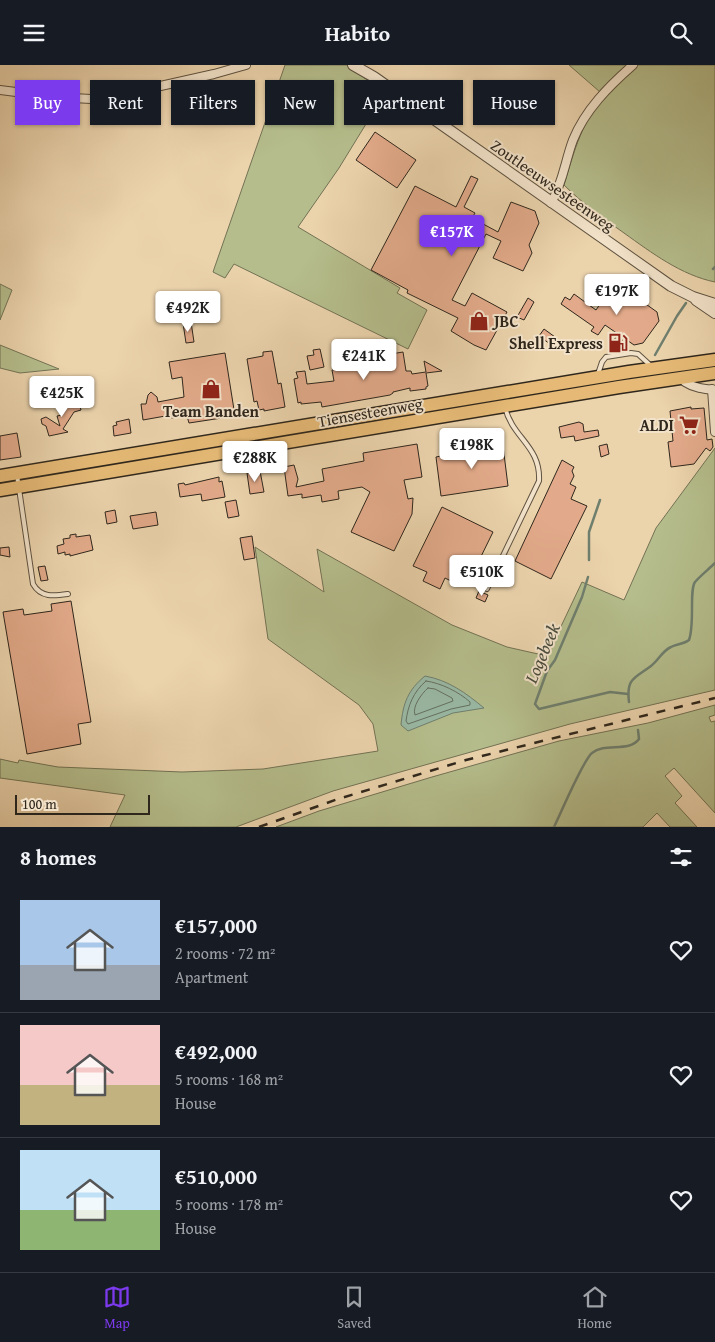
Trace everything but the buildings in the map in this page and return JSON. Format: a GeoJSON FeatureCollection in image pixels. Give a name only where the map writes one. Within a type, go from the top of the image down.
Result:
{"type":"FeatureCollection","features":[{"type":"Feature","properties":{"kind":"main road","name":"Tiensesteenweg"},"geometry":{"type":"LineString","coordinates":[[0,490],[468,412],[504,399],[597,377],[715,360]]}},
{"type":"Feature","properties":{"kind":"main road","name":"Tiensesteenweg"},"geometry":{"type":"LineString","coordinates":[[0,476],[465,395],[504,399],[618,387],[715,373]]}},
{"type":"Feature","properties":{"kind":"main road"},"geometry":{"type":"LineString","coordinates":[[669,380],[714,387]]}},
{"type":"Feature","properties":{"kind":"street"},"geometry":{"type":"LineString","coordinates":[[0,90],[55,97],[109,100],[127,97],[156,87],[214,75],[246,65]]}},
{"type":"Feature","properties":{"kind":"street","name":"Zoutleeuwsesteenweg"},"geometry":{"type":"LineString","coordinates":[[354,65],[374,77],[671,286],[693,297],[715,304]]}},
{"type":"Feature","properties":{"kind":"street","name":"Zoutleeuwsesteenweg"},"geometry":{"type":"LineString","coordinates":[[363,65],[374,77]]}},
{"type":"Feature","properties":{"kind":"street"},"geometry":{"type":"LineString","coordinates":[[551,203],[560,185],[569,151],[579,127],[601,95],[634,65]]}},
{"type":"Feature","properties":{"kind":"street","name":"Zoutleeuwsesteenweg"},"geometry":{"type":"LineString","coordinates":[[693,297],[715,313]]}},
{"type":"Feature","properties":{"kind":"street"},"geometry":{"type":"LineString","coordinates":[[714,387],[715,432]]}},
{"type":"Feature","properties":{"kind":"lane"},"geometry":{"type":"LineString","coordinates":[[597,377],[602,362],[606,357],[631,353],[638,354],[655,370]]}},
{"type":"Feature","properties":{"kind":"lane"},"geometry":{"type":"LineString","coordinates":[[465,395],[468,412]]}},
{"type":"Feature","properties":{"kind":"lane"},"geometry":{"type":"LineString","coordinates":[[487,589],[539,481],[538,463],[534,454],[509,420],[504,399]]}},
{"type":"Feature","properties":{"kind":"lane"},"geometry":{"type":"LineString","coordinates":[[17,473],[33,585],[37,591],[44,595],[68,594]]}},
{"type":"Feature","properties":{"kind":"shaded area"},"geometry":{"type":"Polygon","coordinates":[[[285,65],[347,65],[367,80],[344,80],[344,125],[365,125],[339,168],[298,227],[400,288],[397,293],[427,310],[408,349],[234,264],[225,278],[213,272],[265,122],[265,125],[334,125],[334,80],[280,80],[285,65]]]}},
{"type":"Feature","properties":{"kind":"shaded area"},"geometry":{"type":"Polygon","coordinates":[[[569,65],[629,65],[600,92],[569,65]]]}},
{"type":"Feature","properties":{"kind":"shaded area"},"geometry":{"type":"Polygon","coordinates":[[[637,65],[715,65],[715,282],[702,279],[679,269],[656,255],[593,210],[564,185],[580,135],[592,112],[611,87],[637,65]]]}},
{"type":"Feature","properties":{"kind":"shaded area"},"geometry":{"type":"Polygon","coordinates":[[[0,284],[12,290],[0,320],[0,284]]]}},
{"type":"Feature","properties":{"kind":"shaded area"},"geometry":{"type":"Polygon","coordinates":[[[0,345],[59,369],[20,373],[0,368],[0,345]]]}},
{"type":"Feature","properties":{"kind":"shaded area"},"geometry":{"type":"Polygon","coordinates":[[[715,448],[715,690],[570,724],[333,791],[236,827],[110,827],[125,795],[0,778],[0,759],[18,763],[19,760],[58,767],[182,772],[263,769],[378,751],[373,724],[359,705],[268,639],[255,547],[324,592],[317,549],[452,625],[507,647],[547,656],[582,582],[624,600],[656,528],[715,448]]]}},
{"type":"Feature","properties":{"kind":"shaded area"},"geometry":{"type":"Polygon","coordinates":[[[715,705],[715,715],[709,717],[711,722],[715,721],[715,813],[674,768],[665,776],[682,796],[675,803],[697,827],[670,827],[657,813],[643,827],[276,827],[319,811],[559,741],[648,723],[715,705]]]}},
{"type":"Feature","properties":{"kind":"water"},"geometry":{"type":"Polygon","coordinates":[[[425,676],[456,688],[484,708],[453,713],[408,731],[401,725],[407,697],[414,686],[425,676]]]}},
{"type":"Feature","properties":{"kind":"waterway","name":"Logebeek"},"geometry":{"type":"LineString","coordinates":[[655,355],[686,303]]}},
{"type":"Feature","properties":{"kind":"waterway","name":"Logebeek"},"geometry":{"type":"LineString","coordinates":[[589,560],[589,532],[600,500]]}},
{"type":"Feature","properties":{"kind":"waterway"},"geometry":{"type":"LineString","coordinates":[[629,702],[629,688],[633,679],[654,664],[668,649],[689,640],[692,625],[693,586],[697,579],[715,563]]}},
{"type":"Feature","properties":{"kind":"waterway","name":"Logebeek"},"geometry":{"type":"LineString","coordinates":[[588,577],[582,597],[555,660],[547,671],[535,704],[539,709],[610,692],[628,694]]}},
{"type":"Feature","properties":{"kind":"waterway"},"geometry":{"type":"LineString","coordinates":[[554,827],[578,776],[592,753],[603,748],[629,746],[639,739],[638,730]]}},
{"type":"Feature","properties":{"kind":"railway"},"geometry":{"type":"LineString","coordinates":[[259,827],[338,799],[466,760],[715,698]]}},
{"type":"Feature","properties":{"kind":"place","name":"JBC"},"geometry":{"type":"Point","coordinates":[479,321]}},
{"type":"Feature","properties":{"kind":"place","name":"Shell Express"},"geometry":{"type":"Point","coordinates":[618,343]}},
{"type":"Feature","properties":{"kind":"place","name":"Team Banden"},"geometry":{"type":"Point","coordinates":[211,389]}},
{"type":"Feature","properties":{"kind":"place","name":"ALDI"},"geometry":{"type":"Point","coordinates":[689,425]}}]}
